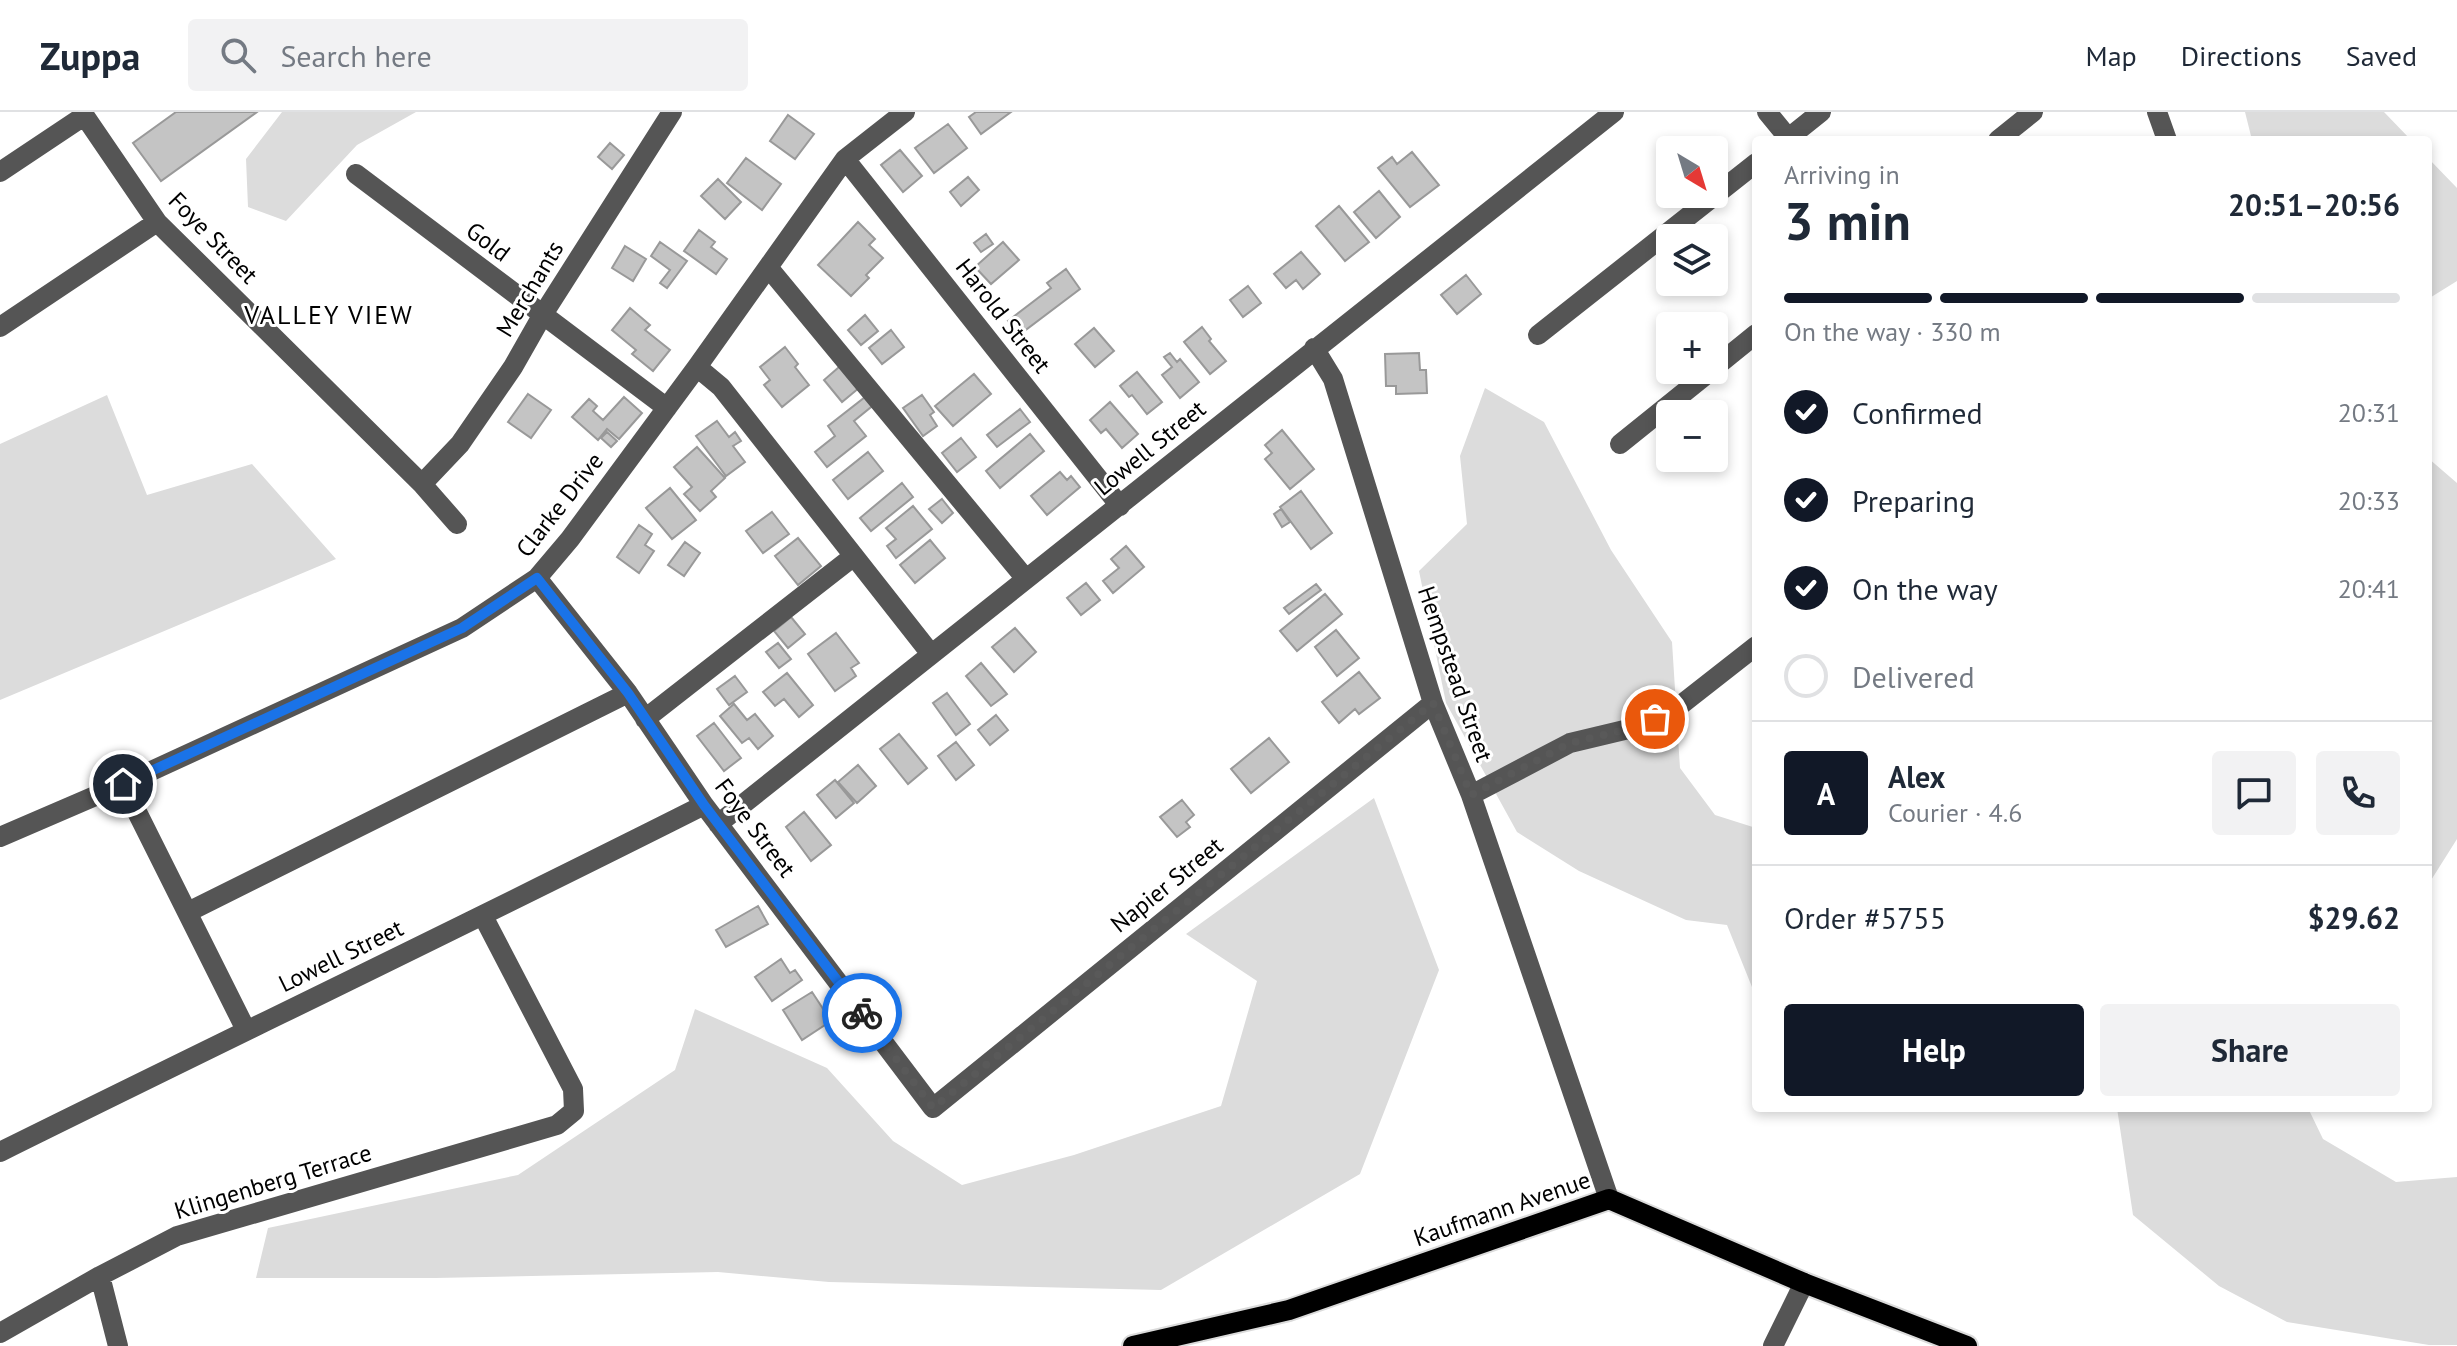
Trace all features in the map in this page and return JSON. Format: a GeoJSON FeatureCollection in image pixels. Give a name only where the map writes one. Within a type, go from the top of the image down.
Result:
{"type":"FeatureCollection","features":[{"type":"Feature","properties":{"kind":"main road","name":"Kaufmann Avenue"},"geometry":{"type":"LineString","coordinates":[[1133,1346],[1289,1310],[1609,1199],[1804,1283],[1967,1346]]}},
{"type":"Feature","properties":{"kind":"street","name":"Merchants"},"geometry":{"type":"LineString","coordinates":[[422,484],[460,444],[513,367],[672,112]]}},
{"type":"Feature","properties":{"kind":"street","name":"Clarke Drive"},"geometry":{"type":"LineString","coordinates":[[0,837],[123,784],[462,628],[537,578],[570,539],[667,408],[845,159],[905,112]]}},
{"type":"Feature","properties":{"kind":"street","name":"Lowell Street"},"geometry":{"type":"LineString","coordinates":[[718,824],[1614,112]]}},
{"type":"Feature","properties":{"kind":"street"},"geometry":{"type":"LineString","coordinates":[[1767,112],[1786,136]]}},
{"type":"Feature","properties":{"kind":"street"},"geometry":{"type":"LineString","coordinates":[[1792,136],[1821,112]]}},
{"type":"Feature","properties":{"kind":"street"},"geometry":{"type":"LineString","coordinates":[[2003,136],[2033,112]]}},
{"type":"Feature","properties":{"kind":"street"},"geometry":{"type":"LineString","coordinates":[[2157,112],[2166,136]]}},
{"type":"Feature","properties":{"kind":"street"},"geometry":{"type":"LineString","coordinates":[[0,172],[83,114]]}},
{"type":"Feature","properties":{"kind":"street","name":"Foye Street"},"geometry":{"type":"LineString","coordinates":[[83,114],[157,222],[422,484],[457,524]]}},
{"type":"Feature","properties":{"kind":"street","name":"Harold Street"},"geometry":{"type":"LineString","coordinates":[[845,159],[1120,506]]}},
{"type":"Feature","properties":{"kind":"street"},"geometry":{"type":"LineString","coordinates":[[1538,335],[1752,166]]}},
{"type":"Feature","properties":{"kind":"street","name":"Gold"},"geometry":{"type":"LineString","coordinates":[[356,174],[667,408]]}},
{"type":"Feature","properties":{"kind":"street"},"geometry":{"type":"LineString","coordinates":[[0,327],[157,222]]}},
{"type":"Feature","properties":{"kind":"street"},"geometry":{"type":"LineString","coordinates":[[768,267],[1026,579]]}},
{"type":"Feature","properties":{"kind":"street"},"geometry":{"type":"LineString","coordinates":[[1728,357],[1752,337]]}},
{"type":"Feature","properties":{"kind":"street","name":"Hempstead Street"},"geometry":{"type":"LineString","coordinates":[[1314,348],[1333,379],[1433,703],[1471,795],[1609,1199]]}},
{"type":"Feature","properties":{"kind":"street"},"geometry":{"type":"LineString","coordinates":[[697,367],[721,387],[931,654]]}},
{"type":"Feature","properties":{"kind":"street"},"geometry":{"type":"LineString","coordinates":[[1620,444],[1694,384]]}},
{"type":"Feature","properties":{"kind":"street"},"geometry":{"type":"LineString","coordinates":[[645,719],[854,556]]}},
{"type":"Feature","properties":{"kind":"street","name":"Foye Street"},"geometry":{"type":"LineString","coordinates":[[537,578],[628,693],[704,805],[933,1108]]}},
{"type":"Feature","properties":{"kind":"street"},"geometry":{"type":"LineString","coordinates":[[1471,795],[1570,743],[1637,727],[1673,711],[1752,649]]}},
{"type":"Feature","properties":{"kind":"street"},"geometry":{"type":"LineString","coordinates":[[188,912],[628,693]]}},
{"type":"Feature","properties":{"kind":"street","name":"Napier Street"},"geometry":{"type":"LineString","coordinates":[[933,1108],[1433,703]]}},
{"type":"Feature","properties":{"kind":"street"},"geometry":{"type":"LineString","coordinates":[[123,784],[246,1030]]}},
{"type":"Feature","properties":{"kind":"street","name":"Lowell Street"},"geometry":{"type":"LineString","coordinates":[[0,1152],[704,805]]}},
{"type":"Feature","properties":{"kind":"street","name":"Klingenberg Terrace"},"geometry":{"type":"LineString","coordinates":[[0,1333],[177,1236],[557,1125],[574,1111],[573,1089],[483,916]]}},
{"type":"Feature","properties":{"kind":"street"},"geometry":{"type":"LineString","coordinates":[[100,1276],[118,1346]]}},
{"type":"Feature","properties":{"kind":"street"},"geometry":{"type":"LineString","coordinates":[[1773,1346],[1804,1283]]}},
{"type":"Feature","properties":{"kind":"shaded area"},"geometry":{"type":"Polygon","coordinates":[[[282,112],[416,112],[357,145],[286,221],[248,207],[246,159],[282,112]]]}},
{"type":"Feature","properties":{"kind":"shaded area"},"geometry":{"type":"Polygon","coordinates":[[[2245,112],[2384,112],[2407,136],[2251,136],[2245,112]]]}},
{"type":"Feature","properties":{"kind":"shaded area"},"geometry":{"type":"Polygon","coordinates":[[[2432,162],[2457,188],[2457,281],[2432,297],[2432,162]]]}},
{"type":"Feature","properties":{"kind":"shaded area"},"geometry":{"type":"Polygon","coordinates":[[[1485,388],[1544,422],[1611,550],[1672,642],[1680,768],[1715,815],[1752,827],[1752,987],[1727,925],[1686,920],[1579,871],[1517,832],[1446,703],[1419,571],[1467,524],[1460,456],[1485,388]]]}},
{"type":"Feature","properties":{"kind":"shaded area"},"geometry":{"type":"Polygon","coordinates":[[[107,395],[147,495],[252,464],[336,559],[0,700],[0,444],[107,395]]]}},
{"type":"Feature","properties":{"kind":"shaded area"},"geometry":{"type":"Polygon","coordinates":[[[2432,461],[2457,483],[2457,839],[2432,879],[2432,461]]]}},
{"type":"Feature","properties":{"kind":"shaded area"},"geometry":{"type":"Polygon","coordinates":[[[1374,798],[1439,970],[1360,1174],[1161,1290],[829,1282],[718,1272],[256,1278],[268,1228],[518,1175],[675,1070],[695,1009],[827,1068],[893,1141],[962,1185],[1074,1155],[1221,1106],[1257,981],[1186,934],[1374,798]]]}},
{"type":"Feature","properties":{"kind":"shaded area"},"geometry":{"type":"Polygon","coordinates":[[[2118,1112],[2310,1112],[2323,1139],[2396,1182],[2457,1177],[2457,1345],[2429,1345],[2287,1322],[2219,1286],[2133,1215],[2118,1112]]]}},
{"type":"Feature","properties":{"kind":"building"},"geometry":{"type":"Polygon","coordinates":[[[176,112],[257,112],[161,181],[133,143],[176,112]]]}},
{"type":"Feature","properties":{"kind":"building"},"geometry":{"type":"Polygon","coordinates":[[[976,112],[1011,112],[981,134],[969,117],[976,112]]]}},
{"type":"Feature","properties":{"kind":"building"},"geometry":{"type":"Polygon","coordinates":[[[788,115],[814,134],[795,159],[770,141],[788,115]]]}},
{"type":"Feature","properties":{"kind":"building"},"geometry":{"type":"Polygon","coordinates":[[[948,124],[967,148],[934,173],[915,148],[948,124]]]}},
{"type":"Feature","properties":{"kind":"building"},"geometry":{"type":"Polygon","coordinates":[[[610,143],[624,155],[612,169],[598,157],[610,143]]]}},
{"type":"Feature","properties":{"kind":"building"},"geometry":{"type":"Polygon","coordinates":[[[900,150],[922,176],[903,192],[881,165],[900,150]]]}},
{"type":"Feature","properties":{"kind":"building"},"geometry":{"type":"Polygon","coordinates":[[[1412,152],[1439,185],[1410,207],[1378,168],[1392,157],[1397,164],[1412,152]]]}},
{"type":"Feature","properties":{"kind":"building"},"geometry":{"type":"Polygon","coordinates":[[[746,158],[781,184],[762,210],[727,183],[746,158]]]}},
{"type":"Feature","properties":{"kind":"building"},"geometry":{"type":"Polygon","coordinates":[[[968,177],[979,190],[961,206],[950,192],[968,177]]]}},
{"type":"Feature","properties":{"kind":"building"},"geometry":{"type":"Polygon","coordinates":[[[718,179],[741,202],[725,219],[701,196],[718,179]]]}},
{"type":"Feature","properties":{"kind":"building"},"geometry":{"type":"Polygon","coordinates":[[[1379,191],[1400,217],[1376,238],[1354,212],[1379,191]]]}},
{"type":"Feature","properties":{"kind":"building"},"geometry":{"type":"Polygon","coordinates":[[[1339,206],[1369,242],[1345,261],[1316,226],[1339,206]]]}},
{"type":"Feature","properties":{"kind":"building"},"geometry":{"type":"Polygon","coordinates":[[[858,222],[875,239],[869,245],[883,258],[851,296],[818,265],[858,222]]]}},
{"type":"Feature","properties":{"kind":"building"},"geometry":{"type":"Polygon","coordinates":[[[699,230],[715,242],[711,247],[727,259],[716,274],[684,251],[699,230]]]}},
{"type":"Feature","properties":{"kind":"building"},"geometry":{"type":"Polygon","coordinates":[[[986,234],[993,244],[981,252],[974,243],[986,234]]]}},
{"type":"Feature","properties":{"kind":"building"},"geometry":{"type":"Polygon","coordinates":[[[660,242],[687,261],[667,288],[660,283],[670,270],[651,256],[660,242]]]}},
{"type":"Feature","properties":{"kind":"building"},"geometry":{"type":"Polygon","coordinates":[[[1003,242],[1019,260],[991,284],[975,267],[1003,242]]]}},
{"type":"Feature","properties":{"kind":"building"},"geometry":{"type":"Polygon","coordinates":[[[625,246],[646,259],[633,281],[612,268],[625,246]]]}},
{"type":"Feature","properties":{"kind":"building"},"geometry":{"type":"Polygon","coordinates":[[[1301,252],[1320,274],[1303,289],[1296,280],[1286,288],[1274,274],[1301,252]]]}},
{"type":"Feature","properties":{"kind":"building"},"geometry":{"type":"Polygon","coordinates":[[[1066,269],[1080,289],[1019,335],[1008,321],[1051,288],[1047,283],[1066,269]]]}},
{"type":"Feature","properties":{"kind":"building"},"geometry":{"type":"Polygon","coordinates":[[[1466,275],[1481,294],[1457,314],[1441,295],[1466,275]]]}},
{"type":"Feature","properties":{"kind":"building"},"geometry":{"type":"Polygon","coordinates":[[[1248,286],[1261,303],[1243,317],[1230,300],[1248,286]]]}},
{"type":"Feature","properties":{"kind":"building"},"geometry":{"type":"Polygon","coordinates":[[[630,308],[650,325],[645,330],[670,350],[653,371],[632,354],[636,350],[612,330],[630,308]]]}},
{"type":"Feature","properties":{"kind":"building"},"geometry":{"type":"Polygon","coordinates":[[[865,315],[878,331],[861,345],[848,330],[865,315]]]}},
{"type":"Feature","properties":{"kind":"building"},"geometry":{"type":"Polygon","coordinates":[[[1202,327],[1226,361],[1210,374],[1184,342],[1202,327]]]}},
{"type":"Feature","properties":{"kind":"building"},"geometry":{"type":"Polygon","coordinates":[[[1094,328],[1114,351],[1095,367],[1075,344],[1094,328]]]}},
{"type":"Feature","properties":{"kind":"building"},"geometry":{"type":"Polygon","coordinates":[[[891,330],[904,347],[882,364],[869,348],[891,330]]]}},
{"type":"Feature","properties":{"kind":"building"},"geometry":{"type":"Polygon","coordinates":[[[785,347],[809,385],[782,407],[764,385],[770,380],[760,367],[785,347]]]}},
{"type":"Feature","properties":{"kind":"building"},"geometry":{"type":"Polygon","coordinates":[[[1170,353],[1177,362],[1180,359],[1199,382],[1180,398],[1162,375],[1172,367],[1164,357],[1170,353]]]}},
{"type":"Feature","properties":{"kind":"building"},"geometry":{"type":"Polygon","coordinates":[[[1419,353],[1420,370],[1426,370],[1427,393],[1396,394],[1396,386],[1386,386],[1385,354],[1419,353]]]}},
{"type":"Feature","properties":{"kind":"building"},"geometry":{"type":"Polygon","coordinates":[[[846,361],[865,383],[842,402],[824,380],[846,361]]]}},
{"type":"Feature","properties":{"kind":"building"},"geometry":{"type":"Polygon","coordinates":[[[1137,372],[1162,402],[1147,414],[1120,386],[1137,372]]]}},
{"type":"Feature","properties":{"kind":"building"},"geometry":{"type":"Polygon","coordinates":[[[974,374],[991,394],[953,426],[935,406],[974,374]]]}},
{"type":"Feature","properties":{"kind":"building"},"geometry":{"type":"Polygon","coordinates":[[[528,394],[551,410],[531,438],[508,422],[528,394]]]}},
{"type":"Feature","properties":{"kind":"building"},"geometry":{"type":"Polygon","coordinates":[[[869,394],[876,403],[854,421],[866,436],[827,467],[815,452],[835,436],[828,426],[869,394]]]}},
{"type":"Feature","properties":{"kind":"building"},"geometry":{"type":"Polygon","coordinates":[[[922,395],[934,412],[930,415],[937,426],[923,436],[903,408],[922,395]]]}},
{"type":"Feature","properties":{"kind":"building"},"geometry":{"type":"Polygon","coordinates":[[[624,397],[642,413],[619,439],[607,429],[598,440],[572,417],[589,399],[597,406],[593,411],[603,420],[624,397]]]}},
{"type":"Feature","properties":{"kind":"building"},"geometry":{"type":"Polygon","coordinates":[[[1110,402],[1138,434],[1122,448],[1106,429],[1101,433],[1090,420],[1110,402]]]}},
{"type":"Feature","properties":{"kind":"building"},"geometry":{"type":"Polygon","coordinates":[[[1020,409],[1030,422],[997,447],[987,435],[1020,409]]]}},
{"type":"Feature","properties":{"kind":"building"},"geometry":{"type":"Polygon","coordinates":[[[717,421],[729,437],[735,432],[741,441],[733,446],[745,462],[726,476],[696,436],[717,421]]]}},
{"type":"Feature","properties":{"kind":"building"},"geometry":{"type":"Polygon","coordinates":[[[1282,430],[1314,469],[1290,489],[1265,459],[1272,453],[1265,445],[1282,430]]]}},
{"type":"Feature","properties":{"kind":"building"},"geometry":{"type":"Polygon","coordinates":[[[607,432],[617,441],[611,447],[601,438],[607,432]]]}},
{"type":"Feature","properties":{"kind":"building"},"geometry":{"type":"Polygon","coordinates":[[[1030,434],[1044,451],[1000,488],[986,471],[1030,434]]]}},
{"type":"Feature","properties":{"kind":"building"},"geometry":{"type":"Polygon","coordinates":[[[961,438],[976,457],[957,472],[942,453],[961,438]]]}},
{"type":"Feature","properties":{"kind":"building"},"geometry":{"type":"Polygon","coordinates":[[[697,447],[725,478],[711,491],[716,497],[700,511],[684,494],[692,487],[674,467],[697,447]]]}},
{"type":"Feature","properties":{"kind":"building"},"geometry":{"type":"Polygon","coordinates":[[[868,452],[883,471],[848,499],[833,480],[868,452]]]}},
{"type":"Feature","properties":{"kind":"building"},"geometry":{"type":"Polygon","coordinates":[[[1060,472],[1067,480],[1071,476],[1080,487],[1047,515],[1031,496],[1060,472]]]}},
{"type":"Feature","properties":{"kind":"building"},"geometry":{"type":"Polygon","coordinates":[[[902,483],[913,497],[871,531],[860,518],[902,483]]]}},
{"type":"Feature","properties":{"kind":"building"},"geometry":{"type":"Polygon","coordinates":[[[670,488],[696,520],[672,539],[646,508],[670,488]]]}},
{"type":"Feature","properties":{"kind":"building"},"geometry":{"type":"Polygon","coordinates":[[[1301,491],[1332,533],[1311,549],[1280,507],[1301,491]]]}},
{"type":"Feature","properties":{"kind":"building"},"geometry":{"type":"Polygon","coordinates":[[[942,499],[953,513],[942,523],[929,509],[942,499]]]}},
{"type":"Feature","properties":{"kind":"building"},"geometry":{"type":"Polygon","coordinates":[[[913,506],[932,529],[896,558],[887,546],[896,539],[886,528],[913,506]]]}},
{"type":"Feature","properties":{"kind":"building"},"geometry":{"type":"Polygon","coordinates":[[[1281,509],[1290,522],[1282,527],[1274,514],[1281,509]]]}},
{"type":"Feature","properties":{"kind":"building"},"geometry":{"type":"Polygon","coordinates":[[[772,512],[789,534],[763,553],[746,531],[772,512]]]}},
{"type":"Feature","properties":{"kind":"building"},"geometry":{"type":"Polygon","coordinates":[[[639,525],[652,534],[645,545],[654,551],[639,573],[617,557],[639,525]]]}},
{"type":"Feature","properties":{"kind":"building"},"geometry":{"type":"Polygon","coordinates":[[[798,538],[821,566],[798,585],[775,556],[798,538]]]}},
{"type":"Feature","properties":{"kind":"building"},"geometry":{"type":"Polygon","coordinates":[[[930,540],[945,558],[915,583],[900,565],[930,540]]]}},
{"type":"Feature","properties":{"kind":"building"},"geometry":{"type":"Polygon","coordinates":[[[685,542],[700,553],[684,576],[668,565],[685,542]]]}},
{"type":"Feature","properties":{"kind":"building"},"geometry":{"type":"Polygon","coordinates":[[[1126,546],[1144,567],[1113,593],[1103,581],[1119,568],[1111,559],[1126,546]]]}},
{"type":"Feature","properties":{"kind":"building"},"geometry":{"type":"Polygon","coordinates":[[[1086,583],[1100,600],[1081,615],[1067,598],[1086,583]]]}},
{"type":"Feature","properties":{"kind":"building"},"geometry":{"type":"Polygon","coordinates":[[[1316,584],[1321,590],[1289,614],[1284,608],[1316,584]]]}},
{"type":"Feature","properties":{"kind":"building"},"geometry":{"type":"Polygon","coordinates":[[[1325,594],[1342,614],[1297,651],[1280,631],[1325,594]]]}},
{"type":"Feature","properties":{"kind":"building"},"geometry":{"type":"Polygon","coordinates":[[[791,617],[805,634],[788,648],[774,631],[791,617]]]}},
{"type":"Feature","properties":{"kind":"building"},"geometry":{"type":"Polygon","coordinates":[[[1015,628],[1036,652],[1014,672],[992,647],[1015,628]]]}},
{"type":"Feature","properties":{"kind":"building"},"geometry":{"type":"Polygon","coordinates":[[[1336,630],[1359,658],[1337,676],[1315,647],[1336,630]]]}},
{"type":"Feature","properties":{"kind":"building"},"geometry":{"type":"Polygon","coordinates":[[[836,633],[859,663],[851,668],[856,676],[835,691],[808,654],[836,633]]]}},
{"type":"Feature","properties":{"kind":"building"},"geometry":{"type":"Polygon","coordinates":[[[778,643],[791,659],[779,668],[766,652],[778,643]]]}},
{"type":"Feature","properties":{"kind":"building"},"geometry":{"type":"Polygon","coordinates":[[[981,663],[1007,694],[991,706],[966,676],[981,663]]]}},
{"type":"Feature","properties":{"kind":"building"},"geometry":{"type":"Polygon","coordinates":[[[1359,672],[1380,698],[1359,714],[1355,709],[1339,723],[1322,702],[1359,672]]]}},
{"type":"Feature","properties":{"kind":"building"},"geometry":{"type":"Polygon","coordinates":[[[787,673],[813,705],[799,717],[784,699],[775,706],[763,692],[787,673]]]}},
{"type":"Feature","properties":{"kind":"building"},"geometry":{"type":"Polygon","coordinates":[[[735,676],[747,692],[729,705],[717,689],[735,676]]]}},
{"type":"Feature","properties":{"kind":"building"},"geometry":{"type":"Polygon","coordinates":[[[947,693],[970,724],[956,735],[933,703],[947,693]]]}},
{"type":"Feature","properties":{"kind":"building"},"geometry":{"type":"Polygon","coordinates":[[[734,704],[747,720],[755,714],[773,736],[758,749],[749,738],[742,743],[720,716],[734,704]]]}},
{"type":"Feature","properties":{"kind":"building"},"geometry":{"type":"Polygon","coordinates":[[[996,715],[1008,730],[990,745],[978,730],[996,715]]]}},
{"type":"Feature","properties":{"kind":"building"},"geometry":{"type":"Polygon","coordinates":[[[714,723],[741,758],[724,771],[697,736],[714,723]]]}},
{"type":"Feature","properties":{"kind":"building"},"geometry":{"type":"Polygon","coordinates":[[[899,734],[927,768],[908,784],[880,749],[899,734]]]}},
{"type":"Feature","properties":{"kind":"building"},"geometry":{"type":"Polygon","coordinates":[[[1269,738],[1289,762],[1251,793],[1231,769],[1269,738]]]}},
{"type":"Feature","properties":{"kind":"building"},"geometry":{"type":"Polygon","coordinates":[[[956,742],[974,765],[956,780],[938,756],[956,742]]]}},
{"type":"Feature","properties":{"kind":"building"},"geometry":{"type":"Polygon","coordinates":[[[858,765],[876,786],[857,803],[838,782],[858,765]]]}},
{"type":"Feature","properties":{"kind":"building"},"geometry":{"type":"Polygon","coordinates":[[[835,780],[854,803],[836,818],[817,795],[835,780]]]}},
{"type":"Feature","properties":{"kind":"building"},"geometry":{"type":"Polygon","coordinates":[[[1182,800],[1194,815],[1186,822],[1190,827],[1177,837],[1160,817],[1182,800]]]}},
{"type":"Feature","properties":{"kind":"building"},"geometry":{"type":"Polygon","coordinates":[[[804,812],[831,845],[811,861],[786,827],[804,812]]]}},
{"type":"Feature","properties":{"kind":"building"},"geometry":{"type":"Polygon","coordinates":[[[758,906],[768,924],[726,947],[716,930],[758,906]]]}},
{"type":"Feature","properties":{"kind":"building"},"geometry":{"type":"Polygon","coordinates":[[[781,959],[790,973],[795,970],[802,980],[772,1001],[755,977],[781,959]]]}},
{"type":"Feature","properties":{"kind":"building"},"geometry":{"type":"Polygon","coordinates":[[[812,992],[831,1021],[802,1040],[783,1010],[812,992]]]}},
{"type":"Feature","properties":{"kind":"way so far"},"geometry":{"type":"LineString","coordinates":[[862,1013],[933,1108],[1433,703],[1471,795],[1570,743],[1637,727],[1655,719]]}},
{"type":"Feature","properties":{"kind":"district","name":"VALLEY VIEW"},"geometry":{"type":"Point","coordinates":[329,315]}},
{"type":"Feature","properties":{"kind":"route"},"geometry":{"type":"LineString","coordinates":[[123,784],[462,628],[537,578],[628,693],[704,805],[862,1013]]}}]}
